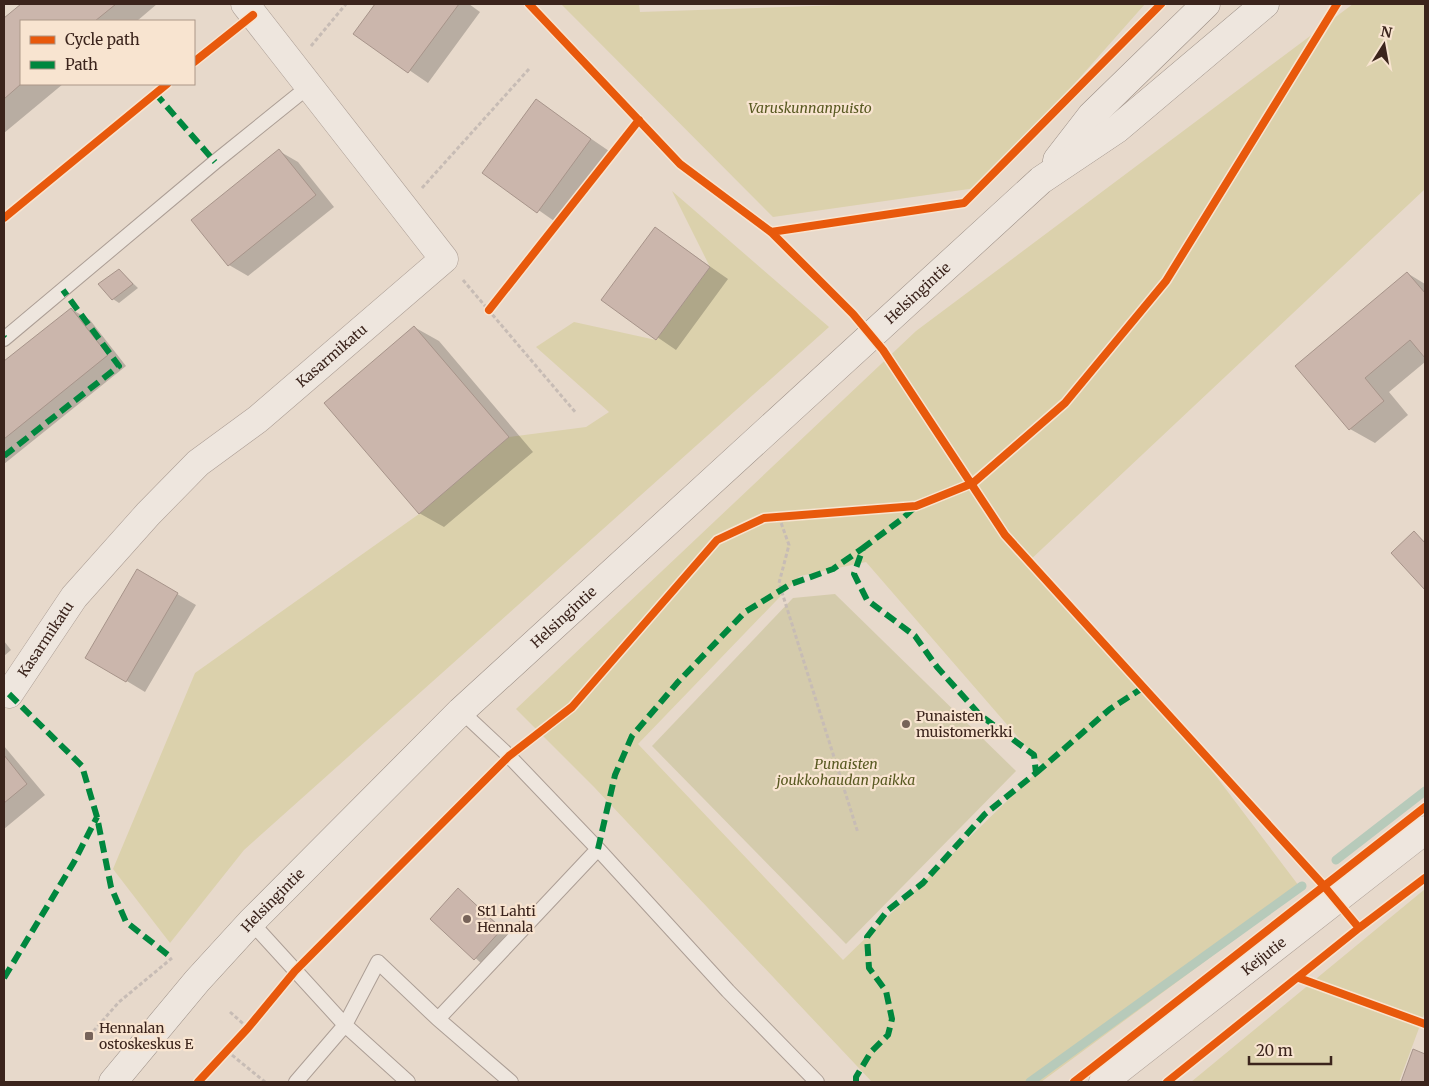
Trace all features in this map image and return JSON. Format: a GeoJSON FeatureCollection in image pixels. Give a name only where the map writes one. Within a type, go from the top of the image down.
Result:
{"type":"FeatureCollection","features":[{"type":"Feature","properties":{"kind":"main road"},"geometry":{"type":"LineString","coordinates":[[245,4],[444,259]]}},
{"type":"Feature","properties":{"kind":"main road","name":"Helsingintie"},"geometry":{"type":"LineString","coordinates":[[1041,180],[1091,116],[1206,4]]}},
{"type":"Feature","properties":{"kind":"main road","name":"Helsingintie"},"geometry":{"type":"LineString","coordinates":[[113,1082],[197,981],[251,922],[461,711],[1041,180],[1117,129],[1196,60],[1265,4]]}},
{"type":"Feature","properties":{"kind":"main road","name":"Kasarmikatu"},"geometry":{"type":"LineString","coordinates":[[6,696],[74,597],[148,514],[198,463],[258,419],[444,259]]}},
{"type":"Feature","properties":{"kind":"main road","name":"Keijutie"},"geometry":{"type":"LineString","coordinates":[[1103,1082],[1425,830]]}},
{"type":"Feature","properties":{"kind":"lane"},"geometry":{"type":"LineString","coordinates":[[4,338],[214,162],[301,77]]}},
{"type":"Feature","properties":{"kind":"lane"},"geometry":{"type":"LineString","coordinates":[[461,711],[509,756],[598,849],[728,991],[817,1082]]}},
{"type":"Feature","properties":{"kind":"lane"},"geometry":{"type":"LineString","coordinates":[[438,1019],[598,849]]}},
{"type":"Feature","properties":{"kind":"lane"},"geometry":{"type":"LineString","coordinates":[[251,922],[345,1025],[408,1082]]}},
{"type":"Feature","properties":{"kind":"lane"},"geometry":{"type":"LineString","coordinates":[[296,1082],[345,1025],[378,962],[438,1019],[511,1082]]}},
{"type":"Feature","properties":{"kind":"path"},"geometry":{"type":"LineString","coordinates":[[301,77],[346,4]]}},
{"type":"Feature","properties":{"kind":"path"},"geometry":{"type":"LineString","coordinates":[[404,209],[529,69]]}},
{"type":"Feature","properties":{"kind":"path"},"geometry":{"type":"LineString","coordinates":[[444,259],[576,413]]}},
{"type":"Feature","properties":{"kind":"path"},"geometry":{"type":"LineString","coordinates":[[489,310],[495,303]]}},
{"type":"Feature","properties":{"kind":"path"},"geometry":{"type":"LineString","coordinates":[[788,516],[775,517],[789,545],[778,583],[858,833]]}},
{"type":"Feature","properties":{"kind":"path"},"geometry":{"type":"LineString","coordinates":[[89,1036],[120,1002],[172,958]]}},
{"type":"Feature","properties":{"kind":"path"},"geometry":{"type":"LineString","coordinates":[[230,1012],[245,1031],[254,1021]]}},
{"type":"Feature","properties":{"kind":"path"},"geometry":{"type":"LineString","coordinates":[[227,1051],[265,1082]]}},
{"type":"Feature","properties":{"kind":"green space","name":"Varuskunnanpuisto"},"geometry":{"type":"Polygon","coordinates":[[[561,4],[639,4],[640,12],[872,4],[1145,4],[983,187],[773,217],[561,4]]]}},
{"type":"Feature","properties":{"kind":"green space"},"geometry":{"type":"Polygon","coordinates":[[[1353,4],[1425,4],[1425,189],[1027,563],[1194,747],[1302,890],[1041,1082],[872,1082],[594,787],[516,709],[916,331],[1353,4]],[[866,562],[800,576],[638,744],[843,960],[1043,766],[866,562]]]}},
{"type":"Feature","properties":{"kind":"green space"},"geometry":{"type":"Polygon","coordinates":[[[672,191],[829,327],[244,850],[170,943],[113,869],[195,673],[419,514],[509,437],[586,427],[609,412],[536,347],[574,322],[656,340],[710,267],[672,191]]]}},
{"type":"Feature","properties":{"kind":"green space","name":"Punaisten joukkohaudan paikka"},"geometry":{"type":"Polygon","coordinates":[[[835,594],[1016,771],[846,944],[652,746],[793,598],[835,594]]]}},
{"type":"Feature","properties":{"kind":"green space"},"geometry":{"type":"Polygon","coordinates":[[[1425,889],[1425,1012],[1399,1082],[1191,1082],[1425,889]]]}},
{"type":"Feature","properties":{"kind":"building"},"geometry":{"type":"Polygon","coordinates":[[[21,4],[116,4],[96,20],[20,20],[20,85],[4,99],[4,18],[21,4]]]}},
{"type":"Feature","properties":{"kind":"building"},"geometry":{"type":"Polygon","coordinates":[[[375,4],[459,4],[408,73],[353,34],[375,4]]]}},
{"type":"Feature","properties":{"kind":"building"},"geometry":{"type":"Polygon","coordinates":[[[536,99],[591,139],[537,213],[482,173],[536,99]]]}},
{"type":"Feature","properties":{"kind":"building"},"geometry":{"type":"Polygon","coordinates":[[[279,149],[316,195],[228,266],[191,220],[279,149]]]}},
{"type":"Feature","properties":{"kind":"building"},"geometry":{"type":"Polygon","coordinates":[[[655,227],[710,267],[656,340],[601,300],[655,227]]]}},
{"type":"Feature","properties":{"kind":"building"},"geometry":{"type":"Polygon","coordinates":[[[119,269],[133,284],[112,300],[98,284],[119,269]]]}},
{"type":"Feature","properties":{"kind":"building"},"geometry":{"type":"Polygon","coordinates":[[[1407,272],[1425,293],[1425,358],[1410,340],[1365,378],[1384,401],[1349,430],[1295,366],[1407,272]]]}},
{"type":"Feature","properties":{"kind":"building"},"geometry":{"type":"Polygon","coordinates":[[[71,308],[108,355],[4,439],[4,361],[71,308]]]}},
{"type":"Feature","properties":{"kind":"building"},"geometry":{"type":"Polygon","coordinates":[[[414,326],[509,437],[419,514],[324,403],[414,326]]]}},
{"type":"Feature","properties":{"kind":"building"},"geometry":{"type":"Polygon","coordinates":[[[1414,531],[1425,543],[1425,590],[1391,553],[1414,531]]]}},
{"type":"Feature","properties":{"kind":"building"},"geometry":{"type":"Polygon","coordinates":[[[137,569],[178,593],[126,682],[85,658],[137,569]]]}},
{"type":"Feature","properties":{"kind":"building"},"geometry":{"type":"Polygon","coordinates":[[[4,755],[27,784],[4,803],[4,755]]]}},
{"type":"Feature","properties":{"kind":"building"},"geometry":{"type":"Polygon","coordinates":[[[458,888],[502,929],[474,960],[430,919],[458,888]]]}},
{"type":"Feature","properties":{"kind":"building"},"geometry":{"type":"Polygon","coordinates":[[[1413,1049],[1425,1054],[1425,1082],[1401,1082],[1413,1049]]]}},
{"type":"Feature","properties":{"kind":"waterway"},"geometry":{"type":"LineString","coordinates":[[1336,860],[1425,791]]}},
{"type":"Feature","properties":{"kind":"waterway"},"geometry":{"type":"LineString","coordinates":[[1030,1082],[1302,886]]}},
{"type":"Feature","properties":{"kind":"marked path"},"geometry":{"type":"LineString","coordinates":[[155,93],[215,162]]}},
{"type":"Feature","properties":{"kind":"marked path"},"geometry":{"type":"LineString","coordinates":[[4,456],[119,366],[63,290]]}},
{"type":"Feature","properties":{"kind":"marked path"},"geometry":{"type":"LineString","coordinates":[[856,1082],[856,1077],[871,1052],[888,1035],[892,1019],[886,991],[869,968],[867,937],[888,910],[923,883],[985,814],[1036,773],[1034,755],[980,715],[937,667],[915,636],[867,600],[854,574],[863,548],[916,506]]}},
{"type":"Feature","properties":{"kind":"marked path"},"geometry":{"type":"LineString","coordinates":[[598,849],[615,775],[632,736],[678,682],[745,612],[791,584],[833,569],[863,548]]}},
{"type":"Feature","properties":{"kind":"marked path"},"geometry":{"type":"LineString","coordinates":[[1036,773],[1110,709],[1144,687]]}},
{"type":"Feature","properties":{"kind":"marked path"},"geometry":{"type":"LineString","coordinates":[[9,694],[82,766],[97,817],[111,887],[126,922],[172,958]]}},
{"type":"Feature","properties":{"kind":"marked path"},"geometry":{"type":"LineString","coordinates":[[4,978],[74,862],[97,817]]}},
{"type":"Feature","properties":{"kind":"cycle path"},"geometry":{"type":"LineString","coordinates":[[529,4],[680,164],[771,232],[853,314],[883,350],[1005,535],[1324,886],[1359,928],[1167,1082]]}},
{"type":"Feature","properties":{"kind":"cycle path"},"geometry":{"type":"LineString","coordinates":[[771,232],[964,203],[1161,4]]}},
{"type":"Feature","properties":{"kind":"cycle path"},"geometry":{"type":"LineString","coordinates":[[198,1082],[248,1028],[295,971],[509,756],[572,707],[717,540],[764,518],[916,506],[973,483],[1065,403],[1166,281],[1337,4]]}},
{"type":"Feature","properties":{"kind":"cycle path"},"geometry":{"type":"LineString","coordinates":[[195,61],[253,15]]}},
{"type":"Feature","properties":{"kind":"cycle path"},"geometry":{"type":"LineString","coordinates":[[4,218],[166,85]]}},
{"type":"Feature","properties":{"kind":"cycle path"},"geometry":{"type":"LineString","coordinates":[[489,310],[639,120]]}},
{"type":"Feature","properties":{"kind":"cycle path"},"geometry":{"type":"LineString","coordinates":[[1074,1082],[1425,807]]}},
{"type":"Feature","properties":{"kind":"cycle path"},"geometry":{"type":"LineString","coordinates":[[1359,928],[1425,878]]}},
{"type":"Feature","properties":{"kind":"cycle path"},"geometry":{"type":"LineString","coordinates":[[1299,978],[1425,1024]]}},
{"type":"Feature","properties":{"kind":"place","name":"Punaisten muistomerkki"},"geometry":{"type":"Point","coordinates":[906,724]}},
{"type":"Feature","properties":{"kind":"place","name":"St1 Lahti Hennala"},"geometry":{"type":"Point","coordinates":[467,919]}},
{"type":"Feature","properties":{"kind":"place","name":"Hennalan ostoskeskus E"},"geometry":{"type":"Point","coordinates":[89,1036]}}]}
